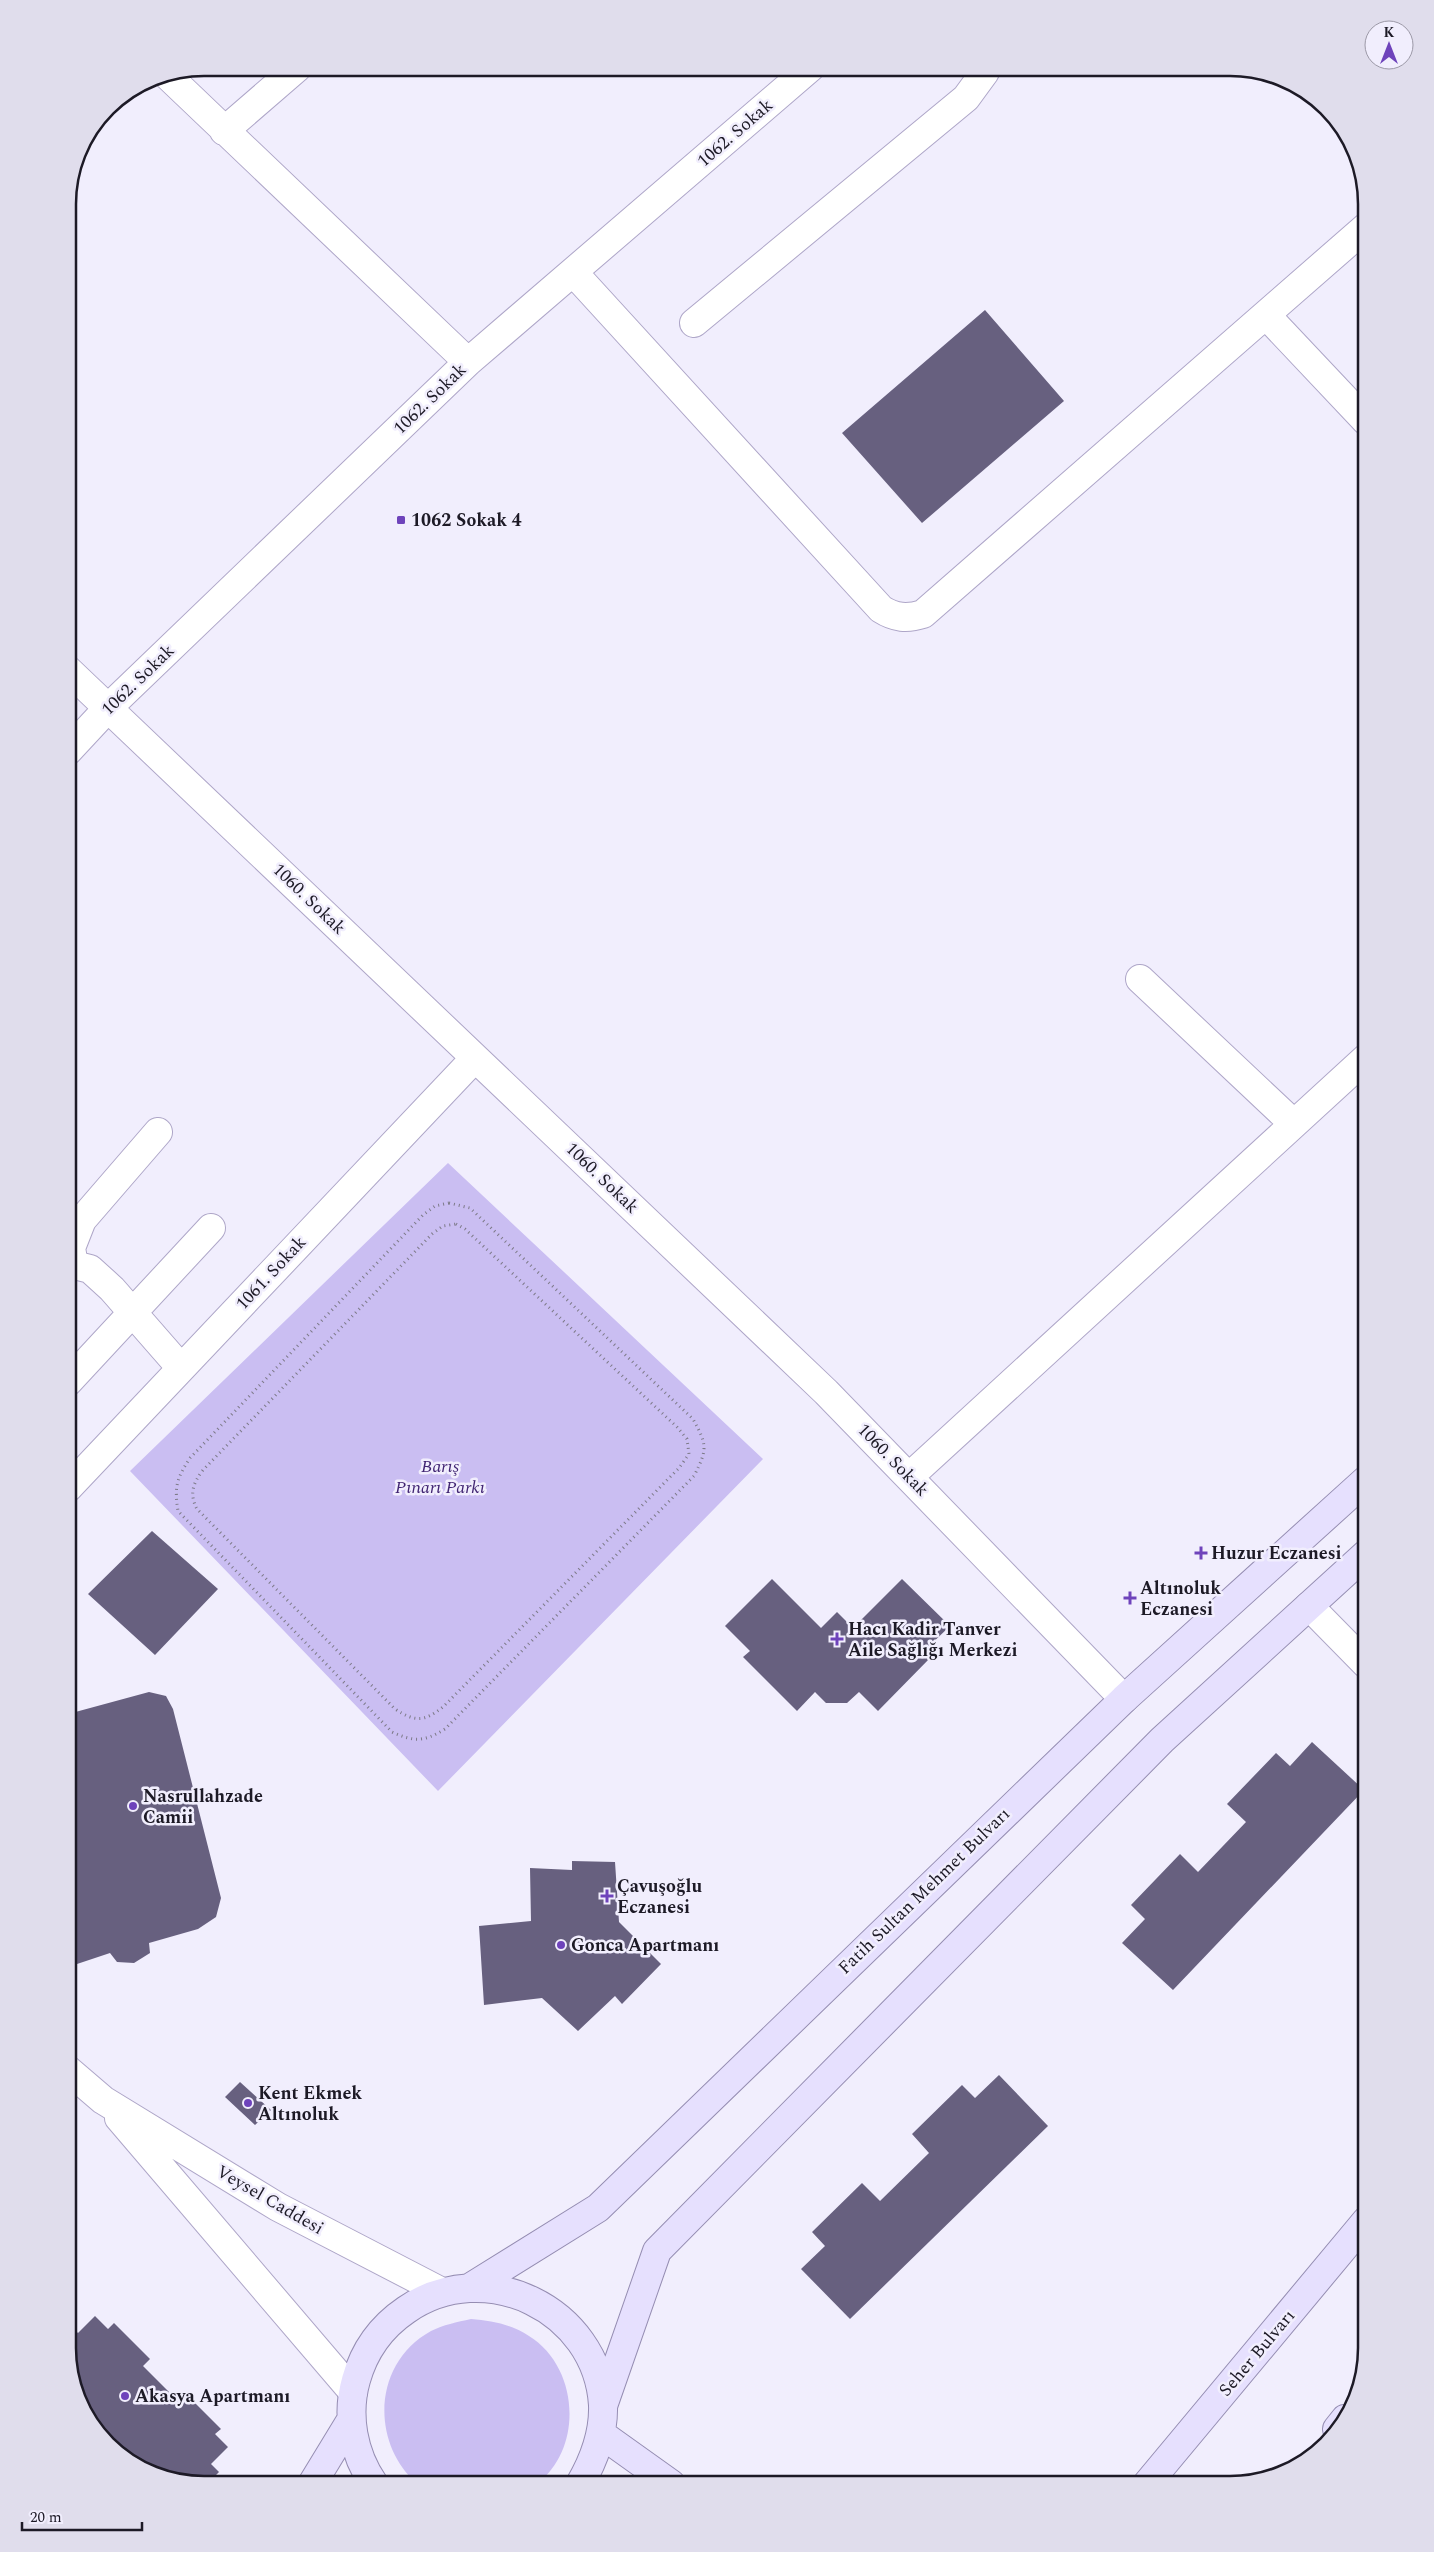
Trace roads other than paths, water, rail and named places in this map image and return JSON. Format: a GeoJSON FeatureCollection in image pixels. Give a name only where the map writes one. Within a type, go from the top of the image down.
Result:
{"type":"FeatureCollection","features":[{"type":"Feature","properties":{"kind":"main road","name":"Fatih Sultan Mehmet Bulvarı"},"geometry":{"type":"LineString","coordinates":[[471,2287],[598,2208],[1124,1699],[1358,1487]]}},
{"type":"Feature","properties":{"kind":"main road"},"geometry":{"type":"LineString","coordinates":[[603,2406],[657,2251],[1162,1740],[1358,1561]]}},
{"type":"Feature","properties":{"kind":"main road","name":"Seher Bulvarı"},"geometry":{"type":"LineString","coordinates":[[1154,2476],[1358,2231]]}},
{"type":"Feature","properties":{"kind":"main road"},"geometry":{"type":"LineString","coordinates":[[368,2475],[356,2448],[351,2420],[353,2392],[360,2365],[374,2340],[386,2326],[416,2303],[442,2292],[471,2287],[498,2290],[525,2297],[550,2311],[570,2329],[587,2352],[598,2378],[603,2406],[601,2434],[593,2461],[585,2475]]}},
{"type":"Feature","properties":{"kind":"main road"},"geometry":{"type":"LineString","coordinates":[[317,2475],[351,2420]]}},
{"type":"Feature","properties":{"kind":"main road"},"geometry":{"type":"LineString","coordinates":[[601,2434],[659,2475]]}},
{"type":"Feature","properties":{"kind":"street"},"geometry":{"type":"LineString","coordinates":[[224,132],[288,76]]}},
{"type":"Feature","properties":{"kind":"street","name":"1062. Sokak"},"geometry":{"type":"LineString","coordinates":[[77,742],[108,708],[468,362],[800,77]]}},
{"type":"Feature","properties":{"kind":"street"},"geometry":{"type":"LineString","coordinates":[[694,323],[966,98],[981,77]]}},
{"type":"Feature","properties":{"kind":"street"},"geometry":{"type":"LineString","coordinates":[[172,81],[468,362]]}},
{"type":"Feature","properties":{"kind":"street"},"geometry":{"type":"LineString","coordinates":[[573,272],[881,609],[890,615],[912,618],[923,614],[1358,234]]}},
{"type":"Feature","properties":{"kind":"street"},"geometry":{"type":"LineString","coordinates":[[1266,314],[1358,412]]}},
{"type":"Feature","properties":{"kind":"street","name":"1060. Sokak"},"geometry":{"type":"LineString","coordinates":[[77,678],[826,1392],[1124,1699]]}},
{"type":"Feature","properties":{"kind":"street"},"geometry":{"type":"LineString","coordinates":[[1140,979],[1294,1124]]}},
{"type":"Feature","properties":{"kind":"street","name":"1061. Sokak"},"geometry":{"type":"LineString","coordinates":[[76,1479],[475,1058]]}},
{"type":"Feature","properties":{"kind":"street"},"geometry":{"type":"LineString","coordinates":[[909,1477],[1358,1065]]}},
{"type":"Feature","properties":{"kind":"street"},"geometry":{"type":"LineString","coordinates":[[77,1234],[82,1220],[158,1132]]}},
{"type":"Feature","properties":{"kind":"street"},"geometry":{"type":"LineString","coordinates":[[76,1373],[211,1228]]}},
{"type":"Feature","properties":{"kind":"street"},"geometry":{"type":"LineString","coordinates":[[77,1267],[90,1270],[112,1289],[181,1368]]}},
{"type":"Feature","properties":{"kind":"street"},"geometry":{"type":"LineString","coordinates":[[1309,1606],[1358,1656]]}},
{"type":"Feature","properties":{"kind":"street","name":"Veysel Caddesi"},"geometry":{"type":"LineString","coordinates":[[76,2077],[103,2100],[353,2392]]}},
{"type":"Feature","properties":{"kind":"street","name":"Veysel Caddesi"},"geometry":{"type":"LineString","coordinates":[[103,2100],[278,2207],[442,2292]]}},
{"type":"Feature","properties":{"kind":"place","name":"1062 Sokak 4"},"geometry":{"type":"Point","coordinates":[401,520]}},
{"type":"Feature","properties":{"kind":"place","name":"Huzur Eczanesi"},"geometry":{"type":"Point","coordinates":[1201,1553]}},
{"type":"Feature","properties":{"kind":"place","name":"Altınoluk Eczanesi"},"geometry":{"type":"Point","coordinates":[1130,1598]}},
{"type":"Feature","properties":{"kind":"place","name":"Hacı Kadir Tanver Aile Sağlığı Merkezi"},"geometry":{"type":"Point","coordinates":[837,1639]}},
{"type":"Feature","properties":{"kind":"place","name":"Nasrullahzade Camii"},"geometry":{"type":"Point","coordinates":[133,1806]}},
{"type":"Feature","properties":{"kind":"place","name":"Çavuşoğlu Eczanesi"},"geometry":{"type":"Point","coordinates":[607,1896]}},
{"type":"Feature","properties":{"kind":"place","name":"Gonca Apartmanı"},"geometry":{"type":"Point","coordinates":[561,1945]}},
{"type":"Feature","properties":{"kind":"place","name":"Kent Ekmek Altınoluk"},"geometry":{"type":"Point","coordinates":[248,2103]}},
{"type":"Feature","properties":{"kind":"place","name":"Akasya Apartmanı"},"geometry":{"type":"Point","coordinates":[125,2396]}},
{"type":"Feature","properties":{"kind":"park label","name":"Barış Pınarı Parkı"},"geometry":{"type":"Point","coordinates":[440,1476]}}]}
